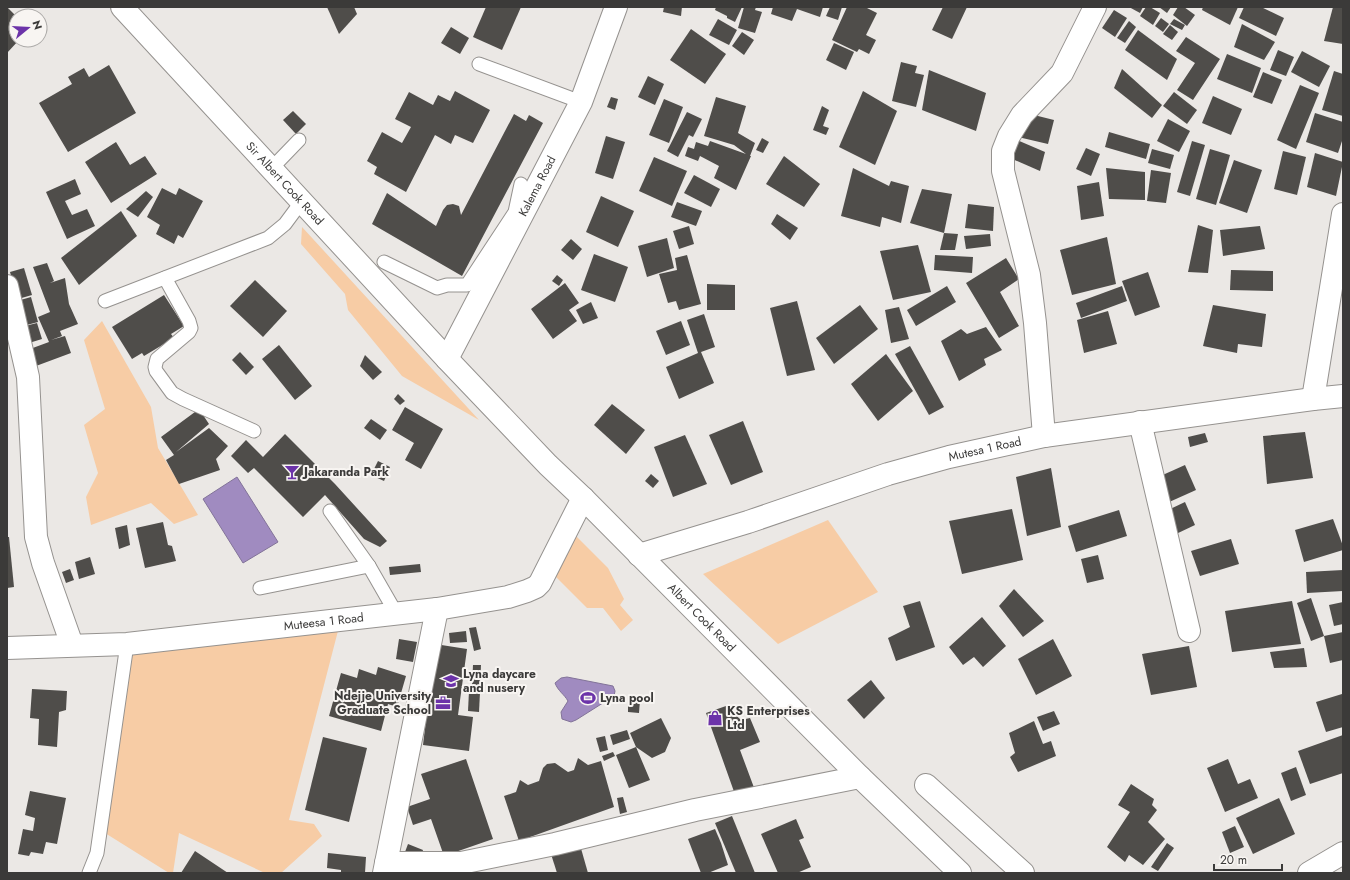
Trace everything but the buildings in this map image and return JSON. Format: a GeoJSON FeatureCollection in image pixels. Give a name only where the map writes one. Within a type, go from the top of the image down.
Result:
{"type":"FeatureCollection","features":[{"type":"Feature","properties":{"kind":"street","name":"Sir Albert Cook Road"},"geometry":{"type":"LineString","coordinates":[[122,7],[447,359]]}},
{"type":"Feature","properties":{"kind":"street","name":"Kalema Road"},"geometry":{"type":"LineString","coordinates":[[447,359],[531,182],[581,102],[616,7]]}},
{"type":"Feature","properties":{"kind":"street"},"geometry":{"type":"LineString","coordinates":[[1044,436],[1035,323],[1029,275],[1004,170],[1003,151],[1009,136],[1022,115],[1062,73],[1095,7]]}},
{"type":"Feature","properties":{"kind":"street"},"geometry":{"type":"LineString","coordinates":[[1313,399],[1343,214]]}},
{"type":"Feature","properties":{"kind":"street"},"geometry":{"type":"LineString","coordinates":[[7,286],[28,377],[36,538],[43,563],[72,645]]}},
{"type":"Feature","properties":{"kind":"street","name":"Albert Cook Road"},"geometry":{"type":"LineString","coordinates":[[447,359],[543,459],[860,777],[960,873]]}},
{"type":"Feature","properties":{"kind":"street","name":"Mutesa 1 Road"},"geometry":{"type":"LineString","coordinates":[[639,555],[748,522],[888,474],[949,457],[1044,436],[1343,396]]}},
{"type":"Feature","properties":{"kind":"street"},"geometry":{"type":"LineString","coordinates":[[1140,422],[1189,631]]}},
{"type":"Feature","properties":{"kind":"street","name":"Muteesa 1 Road"},"geometry":{"type":"LineString","coordinates":[[7,648],[128,644],[437,609],[508,597],[536,588],[544,576],[583,498]]}},
{"type":"Feature","properties":{"kind":"street"},"geometry":{"type":"LineString","coordinates":[[437,609],[385,868],[461,863],[554,844],[695,810],[860,777]]}},
{"type":"Feature","properties":{"kind":"street"},"geometry":{"type":"LineString","coordinates":[[926,785],[1022,873]]}},
{"type":"Feature","properties":{"kind":"street"},"geometry":{"type":"LineString","coordinates":[[1309,873],[1343,852]]}},
{"type":"Feature","properties":{"kind":"lane"},"geometry":{"type":"LineString","coordinates":[[479,64],[581,102]]}},
{"type":"Feature","properties":{"kind":"lane"},"geometry":{"type":"LineString","coordinates":[[271,169],[298,140]]}},
{"type":"Feature","properties":{"kind":"lane"},"geometry":{"type":"LineString","coordinates":[[384,262],[437,288],[447,285],[467,285],[515,212],[531,182]]}},
{"type":"Feature","properties":{"kind":"lane"},"geometry":{"type":"LineString","coordinates":[[515,212],[531,182]]}},
{"type":"Feature","properties":{"kind":"lane"},"geometry":{"type":"LineString","coordinates":[[105,301],[268,238],[285,224],[302,201]]}},
{"type":"Feature","properties":{"kind":"lane"},"geometry":{"type":"LineString","coordinates":[[165,278],[189,321],[191,328],[189,332],[157,359],[155,367],[156,372],[172,393],[182,399],[254,431]]}},
{"type":"Feature","properties":{"kind":"lane"},"geometry":{"type":"LineString","coordinates":[[330,511],[369,566],[396,613]]}},
{"type":"Feature","properties":{"kind":"lane"},"geometry":{"type":"LineString","coordinates":[[260,588],[369,566]]}},
{"type":"Feature","properties":{"kind":"lane"},"geometry":{"type":"LineString","coordinates":[[89,873],[97,853],[128,644]]}},
{"type":"Feature","properties":{"kind":"shaded area"},"geometry":{"type":"Polygon","coordinates":[[[302,227],[479,420],[402,376],[348,310],[345,294],[301,244],[302,227]]]}},
{"type":"Feature","properties":{"kind":"shaded area"},"geometry":{"type":"Polygon","coordinates":[[[102,321],[151,407],[158,448],[198,515],[174,524],[151,503],[91,525],[86,497],[98,473],[84,425],[105,409],[84,340],[102,321]]]}},
{"type":"Feature","properties":{"kind":"shaded area"},"geometry":{"type":"Polygon","coordinates":[[[237,477],[278,542],[243,563],[203,499],[237,477]]]}},
{"type":"Feature","properties":{"kind":"shaded area"},"geometry":{"type":"Polygon","coordinates":[[[828,520],[878,592],[778,644],[703,574],[828,520]]]}},
{"type":"Feature","properties":{"kind":"shaded area"},"geometry":{"type":"Polygon","coordinates":[[[575,535],[608,568],[624,599],[620,605],[633,620],[621,631],[603,608],[587,608],[555,576],[575,535]]]}},
{"type":"Feature","properties":{"kind":"shaded area"},"geometry":{"type":"Polygon","coordinates":[[[339,627],[289,820],[314,824],[322,836],[281,873],[265,873],[179,833],[173,873],[169,873],[105,833],[133,651],[339,627]]]}},
{"type":"Feature","properties":{"kind":"shaded area","name":"Lyna pool"},"geometry":{"type":"Polygon","coordinates":[[[567,677],[613,686],[615,691],[614,696],[576,720],[571,722],[562,719],[561,712],[568,701],[555,683],[561,678],[567,677]]]}},
{"type":"Feature","properties":{"kind":"place","name":"Jakaranda Park"},"geometry":{"type":"Point","coordinates":[292,472]}},
{"type":"Feature","properties":{"kind":"place","name":"Lyna daycare and nusery"},"geometry":{"type":"Point","coordinates":[451,681]}},
{"type":"Feature","properties":{"kind":"place","name":"Lyna pool"},"geometry":{"type":"Point","coordinates":[588,698]}},
{"type":"Feature","properties":{"kind":"place","name":"Ndejje University Graduate School"},"geometry":{"type":"Point","coordinates":[443,703]}},
{"type":"Feature","properties":{"kind":"place","name":"KS Enterprises Ltd"},"geometry":{"type":"Point","coordinates":[715,718]}}]}
